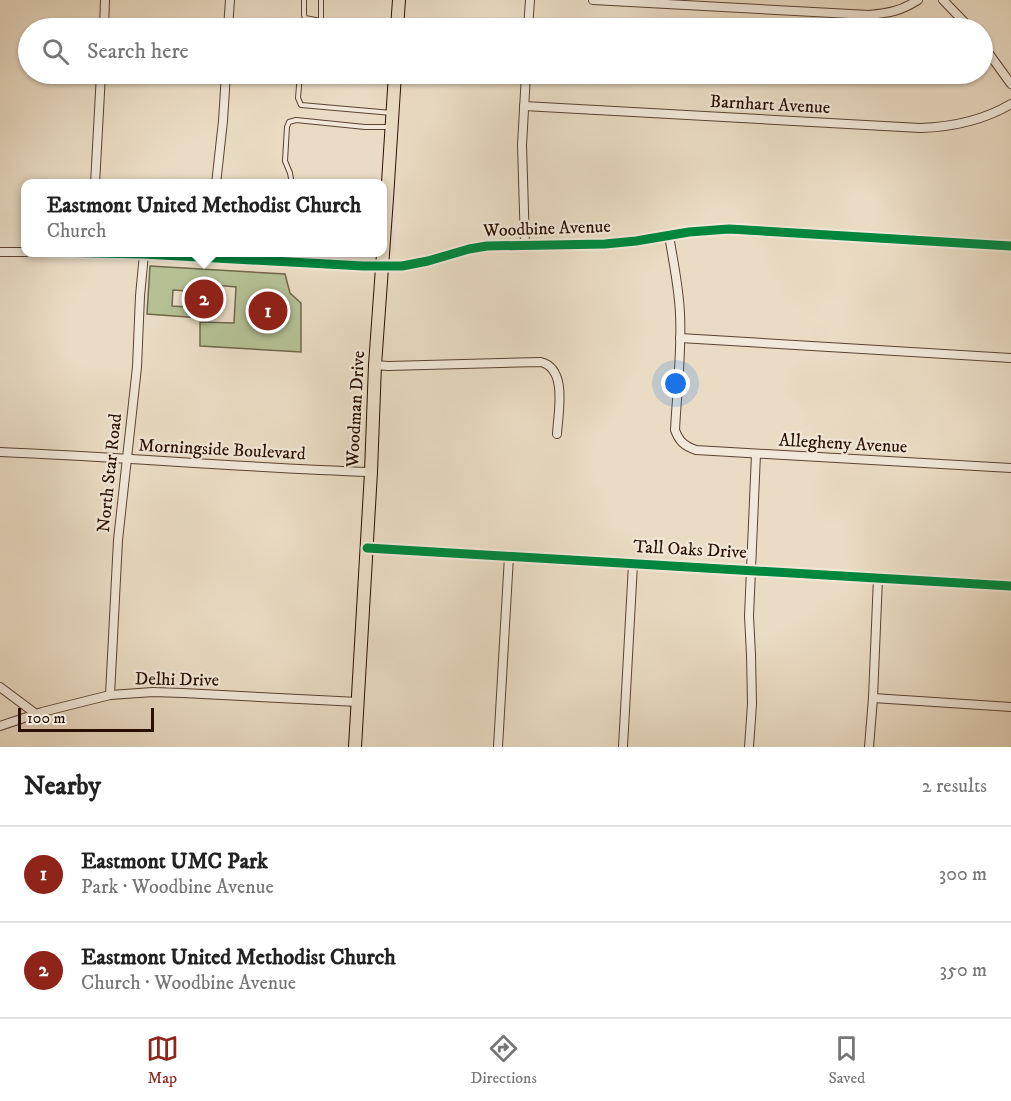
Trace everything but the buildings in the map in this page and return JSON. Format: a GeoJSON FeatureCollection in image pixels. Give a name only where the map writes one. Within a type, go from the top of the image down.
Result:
{"type":"FeatureCollection","features":[{"type":"Feature","properties":{"kind":"main road"},"geometry":{"type":"LineString","coordinates":[[398,18],[399,0]]}},
{"type":"Feature","properties":{"kind":"main road","name":"Woodman Drive"},"geometry":{"type":"LineString","coordinates":[[387,179],[394,84]]}},
{"type":"Feature","properties":{"kind":"main road","name":"Woodman Drive"},"geometry":{"type":"LineString","coordinates":[[355,747],[382,257]]}},
{"type":"Feature","properties":{"kind":"street"},"geometry":{"type":"LineString","coordinates":[[104,18],[105,0]]}},
{"type":"Feature","properties":{"kind":"street"},"geometry":{"type":"LineString","coordinates":[[229,18],[230,0]]}},
{"type":"Feature","properties":{"kind":"street"},"geometry":{"type":"LineString","coordinates":[[529,18],[530,0]]}},
{"type":"Feature","properties":{"kind":"street"},"geometry":{"type":"LineString","coordinates":[[593,0],[869,15],[903,9],[918,0]]}},
{"type":"Feature","properties":{"kind":"street"},"geometry":{"type":"LineString","coordinates":[[943,0],[960,18]]}},
{"type":"Feature","properties":{"kind":"street"},"geometry":{"type":"LineString","coordinates":[[993,59],[1011,84]]}},
{"type":"Feature","properties":{"kind":"street"},"geometry":{"type":"LineString","coordinates":[[95,179],[100,84]]}},
{"type":"Feature","properties":{"kind":"street"},"geometry":{"type":"LineString","coordinates":[[216,179],[225,84]]}},
{"type":"Feature","properties":{"kind":"street"},"geometry":{"type":"LineString","coordinates":[[525,84],[522,145],[525,245]]}},
{"type":"Feature","properties":{"kind":"street","name":"Barnhart Avenue"},"geometry":{"type":"LineString","coordinates":[[524,106],[920,128],[949,126],[972,121],[1011,104]]}},
{"type":"Feature","properties":{"kind":"street","name":"Woodbine Avenue"},"geometry":{"type":"LineString","coordinates":[[242,257],[402,266],[487,246],[605,244],[689,232],[729,229],[1011,246]]}},
{"type":"Feature","properties":{"kind":"street"},"geometry":{"type":"LineString","coordinates":[[669,236],[678,286],[680,338],[1011,358]]}},
{"type":"Feature","properties":{"kind":"street"},"geometry":{"type":"LineString","coordinates":[[0,252],[21,252]]}},
{"type":"Feature","properties":{"kind":"street","name":"North Star Road"},"geometry":{"type":"LineString","coordinates":[[111,695],[118,540],[137,367],[144,257]]}},
{"type":"Feature","properties":{"kind":"street","name":"Allegheny Avenue"},"geometry":{"type":"LineString","coordinates":[[680,338],[675,430],[687,447],[696,450],[756,454],[1011,468]]}},
{"type":"Feature","properties":{"kind":"street"},"geometry":{"type":"LineString","coordinates":[[375,365],[541,362],[547,364],[551,367],[558,382],[557,434]]}},
{"type":"Feature","properties":{"kind":"street","name":"Morningside Boulevard"},"geometry":{"type":"LineString","coordinates":[[0,452],[262,468],[371,472]]}},
{"type":"Feature","properties":{"kind":"street"},"geometry":{"type":"LineString","coordinates":[[749,747],[752,704],[750,570],[756,454]]}},
{"type":"Feature","properties":{"kind":"street","name":"Tall Oaks Drive"},"geometry":{"type":"LineString","coordinates":[[367,548],[1011,586]]}},
{"type":"Feature","properties":{"kind":"street"},"geometry":{"type":"LineString","coordinates":[[498,747],[509,556]]}},
{"type":"Feature","properties":{"kind":"street"},"geometry":{"type":"LineString","coordinates":[[623,747],[633,564]]}},
{"type":"Feature","properties":{"kind":"street"},"geometry":{"type":"LineString","coordinates":[[869,747],[878,578]]}},
{"type":"Feature","properties":{"kind":"street"},"geometry":{"type":"LineString","coordinates":[[0,687],[36,714]]}},
{"type":"Feature","properties":{"kind":"street","name":"Delhi Drive"},"geometry":{"type":"LineString","coordinates":[[0,726],[36,714],[111,695],[183,693],[358,702]]}},
{"type":"Feature","properties":{"kind":"street"},"geometry":{"type":"LineString","coordinates":[[873,698],[1011,707]]}},
{"type":"Feature","properties":{"kind":"lane"},"geometry":{"type":"LineString","coordinates":[[304,0],[305,18]]}},
{"type":"Feature","properties":{"kind":"lane"},"geometry":{"type":"LineString","coordinates":[[321,0],[321,18]]}},
{"type":"Feature","properties":{"kind":"lane"},"geometry":{"type":"LineString","coordinates":[[299,84],[298,99],[301,105],[392,114]]}},
{"type":"Feature","properties":{"kind":"lane"},"geometry":{"type":"LineString","coordinates":[[291,179],[285,161],[289,122],[296,120],[392,128]]}},
{"type":"Feature","properties":{"kind":"green space"},"geometry":{"type":"Polygon","coordinates":[[[150,266],[285,274],[290,293],[301,303],[301,352],[200,346],[200,322],[234,323],[236,287],[203,284],[202,292],[173,290],[172,306],[201,308],[201,318],[147,314],[150,266]]]}},
{"type":"Feature","properties":{"kind":"cycle path"},"geometry":{"type":"LineString","coordinates":[[199,257],[402,266],[487,246],[605,244],[689,232],[729,229],[1011,246]]}},
{"type":"Feature","properties":{"kind":"cycle path"},"geometry":{"type":"LineString","coordinates":[[367,548],[1011,586]]}},
{"type":"Feature","properties":{"kind":"place","name":"Eastmont United Methodist Church"},"geometry":{"type":"Point","coordinates":[204,299]}},
{"type":"Feature","properties":{"kind":"place","name":"Eastmont UMC Park"},"geometry":{"type":"Point","coordinates":[268,311]}}]}
